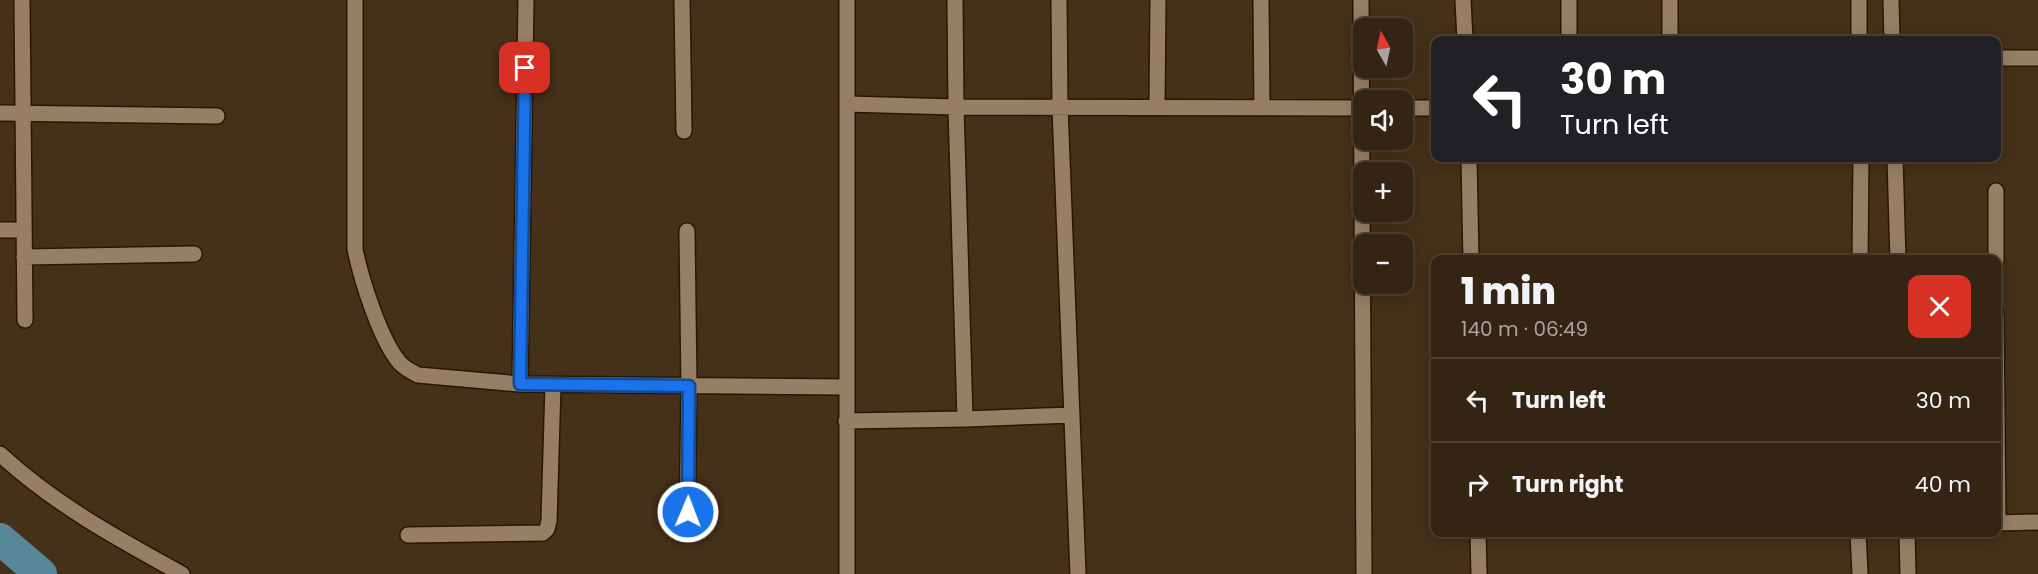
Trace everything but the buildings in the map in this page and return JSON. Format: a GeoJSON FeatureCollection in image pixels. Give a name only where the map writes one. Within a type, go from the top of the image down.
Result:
{"type":"FeatureCollection","features":[{"type":"Feature","properties":{"kind":"street"},"geometry":{"type":"LineString","coordinates":[[22,0],[25,320]]}},
{"type":"Feature","properties":{"kind":"street"},"geometry":{"type":"LineString","coordinates":[[354,0],[355,249],[360,271],[381,329],[399,362],[408,370],[418,375],[520,384],[845,387]]}},
{"type":"Feature","properties":{"kind":"street"},"geometry":{"type":"LineString","coordinates":[[520,384],[526,0]]}},
{"type":"Feature","properties":{"kind":"street"},"geometry":{"type":"LineString","coordinates":[[682,0],[684,131]]}},
{"type":"Feature","properties":{"kind":"street"},"geometry":{"type":"LineString","coordinates":[[847,574],[845,387],[848,0]]}},
{"type":"Feature","properties":{"kind":"street"},"geometry":{"type":"LineString","coordinates":[[955,0],[964,419]]}},
{"type":"Feature","properties":{"kind":"street"},"geometry":{"type":"LineString","coordinates":[[1059,0],[1060,107],[1078,574]]}},
{"type":"Feature","properties":{"kind":"street"},"geometry":{"type":"LineString","coordinates":[[1157,107],[1158,0]]}},
{"type":"Feature","properties":{"kind":"street"},"geometry":{"type":"LineString","coordinates":[[1261,0],[1262,108]]}},
{"type":"Feature","properties":{"kind":"street"},"geometry":{"type":"LineString","coordinates":[[1361,0],[1363,90]]}},
{"type":"Feature","properties":{"kind":"street"},"geometry":{"type":"LineString","coordinates":[[1463,0],[1465,36]]}},
{"type":"Feature","properties":{"kind":"street"},"geometry":{"type":"LineString","coordinates":[[1569,0],[1569,36]]}},
{"type":"Feature","properties":{"kind":"street"},"geometry":{"type":"LineString","coordinates":[[1670,0],[1670,36]]}},
{"type":"Feature","properties":{"kind":"street"},"geometry":{"type":"LineString","coordinates":[[1859,0],[1860,36]]}},
{"type":"Feature","properties":{"kind":"street"},"geometry":{"type":"LineString","coordinates":[[1891,0],[1892,36]]}},
{"type":"Feature","properties":{"kind":"street"},"geometry":{"type":"LineString","coordinates":[[2001,58],[2038,58]]}},
{"type":"Feature","properties":{"kind":"street"},"geometry":{"type":"LineString","coordinates":[[847,104],[956,107],[1353,108]]}},
{"type":"Feature","properties":{"kind":"street"},"geometry":{"type":"LineString","coordinates":[[1413,108],[1431,108]]}},
{"type":"Feature","properties":{"kind":"street"},"geometry":{"type":"LineString","coordinates":[[0,113],[217,116]]}},
{"type":"Feature","properties":{"kind":"street"},"geometry":{"type":"LineString","coordinates":[[1363,150],[1364,574]]}},
{"type":"Feature","properties":{"kind":"street"},"geometry":{"type":"LineString","coordinates":[[1469,162],[1471,255]]}},
{"type":"Feature","properties":{"kind":"street"},"geometry":{"type":"LineString","coordinates":[[1860,255],[1861,162]]}},
{"type":"Feature","properties":{"kind":"street"},"geometry":{"type":"LineString","coordinates":[[1895,162],[1898,255]]}},
{"type":"Feature","properties":{"kind":"street"},"geometry":{"type":"LineString","coordinates":[[1996,191],[1996,255]]}},
{"type":"Feature","properties":{"kind":"street"},"geometry":{"type":"LineString","coordinates":[[0,230],[24,230]]}},
{"type":"Feature","properties":{"kind":"street"},"geometry":{"type":"LineString","coordinates":[[687,231],[689,386],[687,533]]}},
{"type":"Feature","properties":{"kind":"street"},"geometry":{"type":"LineString","coordinates":[[24,257],[194,254]]}},
{"type":"Feature","properties":{"kind":"street"},"geometry":{"type":"LineString","coordinates":[[408,535],[538,534],[548,529],[553,385]]}},
{"type":"Feature","properties":{"kind":"street"},"geometry":{"type":"LineString","coordinates":[[846,422],[1072,415]]}},
{"type":"Feature","properties":{"kind":"street"},"geometry":{"type":"LineString","coordinates":[[0,454],[27,479],[101,530],[182,574]]}},
{"type":"Feature","properties":{"kind":"street"},"geometry":{"type":"LineString","coordinates":[[2001,523],[2038,522]]}},
{"type":"Feature","properties":{"kind":"street"},"geometry":{"type":"LineString","coordinates":[[1478,537],[1479,574]]}},
{"type":"Feature","properties":{"kind":"street"},"geometry":{"type":"LineString","coordinates":[[1858,537],[1860,574]]}},
{"type":"Feature","properties":{"kind":"street"},"geometry":{"type":"LineString","coordinates":[[1907,537],[1908,574]]}},
{"type":"Feature","properties":{"kind":"waterway"},"geometry":{"type":"LineString","coordinates":[[0,539],[41,574]]}},
{"type":"Feature","properties":{"kind":"route"},"geometry":{"type":"LineString","coordinates":[[525,68],[520,384],[689,386],[688,512]]}}]}
